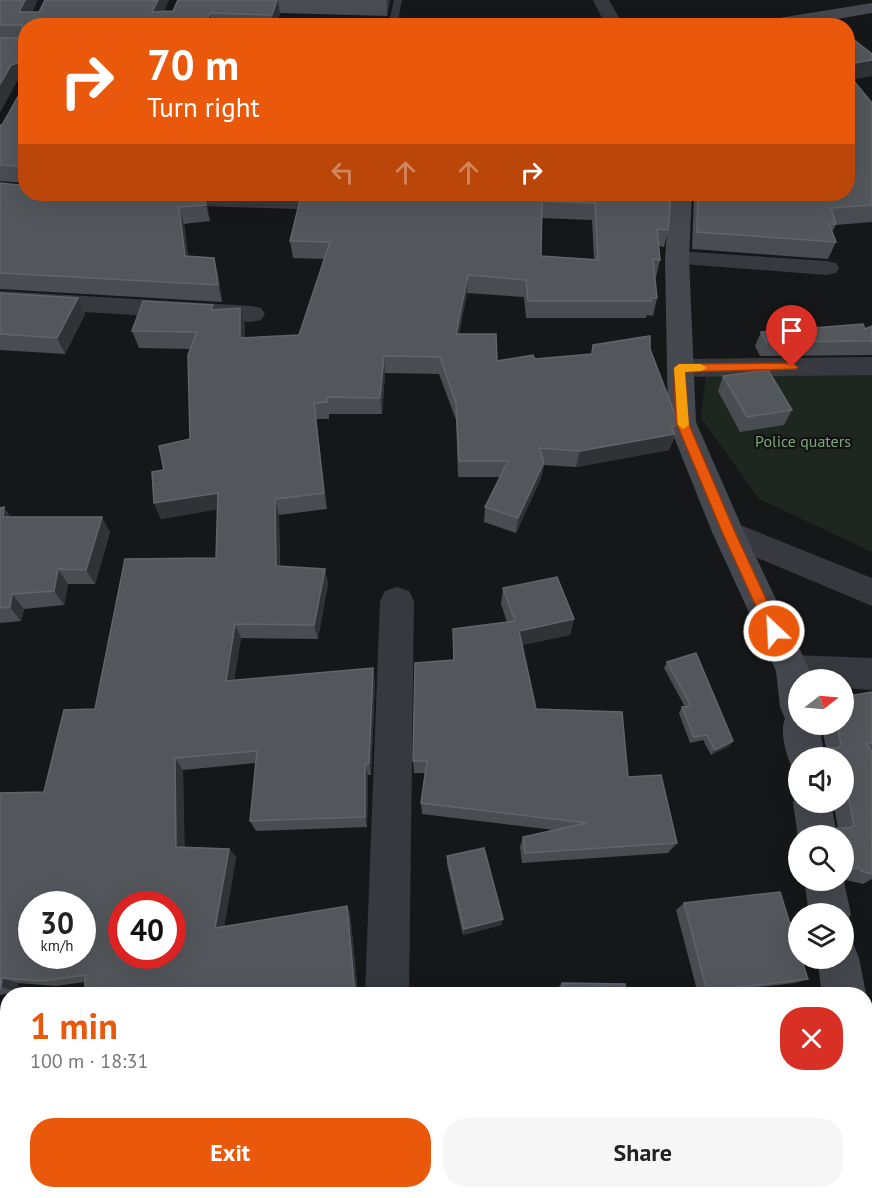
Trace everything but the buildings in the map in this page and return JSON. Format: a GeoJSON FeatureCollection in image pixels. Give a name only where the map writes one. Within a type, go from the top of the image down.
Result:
{"type":"FeatureCollection","features":[{"type":"Feature","properties":{"kind":"street"},"geometry":{"type":"LineString","coordinates":[[601,0],[611,18]]}},
{"type":"Feature","properties":{"kind":"street"},"geometry":{"type":"LineString","coordinates":[[810,18],[872,8]]}},
{"type":"Feature","properties":{"kind":"street"},"geometry":{"type":"LineString","coordinates":[[264,201],[359,204],[370,201]]}},
{"type":"Feature","properties":{"kind":"street"},"geometry":{"type":"LineString","coordinates":[[681,201],[677,258],[682,422],[728,532],[791,669]]}},
{"type":"Feature","properties":{"kind":"street"},"geometry":{"type":"LineString","coordinates":[[677,258],[827,268]]}},
{"type":"Feature","properties":{"kind":"street"},"geometry":{"type":"LineString","coordinates":[[0,298],[252,314]]}},
{"type":"Feature","properties":{"kind":"street"},"geometry":{"type":"LineString","coordinates":[[679,368],[872,366]]}},
{"type":"Feature","properties":{"kind":"street"},"geometry":{"type":"LineString","coordinates":[[728,532],[872,592]]}},
{"type":"Feature","properties":{"kind":"street"},"geometry":{"type":"LineString","coordinates":[[387,987],[397,600]]}},
{"type":"Feature","properties":{"kind":"street"},"geometry":{"type":"LineString","coordinates":[[854,673],[872,674]]}},
{"type":"Feature","properties":{"kind":"street"},"geometry":{"type":"LineString","coordinates":[[840,969],[843,987]]}},
{"type":"Feature","properties":{"kind":"lane"},"geometry":{"type":"LineString","coordinates":[[394,18],[398,0]]}},
{"type":"Feature","properties":{"kind":"green space","name":"Police quaters"},"geometry":{"type":"Polygon","coordinates":[[[872,371],[872,552],[759,499],[701,418],[706,373],[872,371]]]}},
{"type":"Feature","properties":{"kind":"slow traffic"},"geometry":{"type":"LineString","coordinates":[[683,425],[679,368],[701,368]]}},
{"type":"Feature","properties":{"kind":"route"},"geometry":{"type":"LineString","coordinates":[[774,631],[728,532],[682,422],[679,368],[792,367]]}}]}
